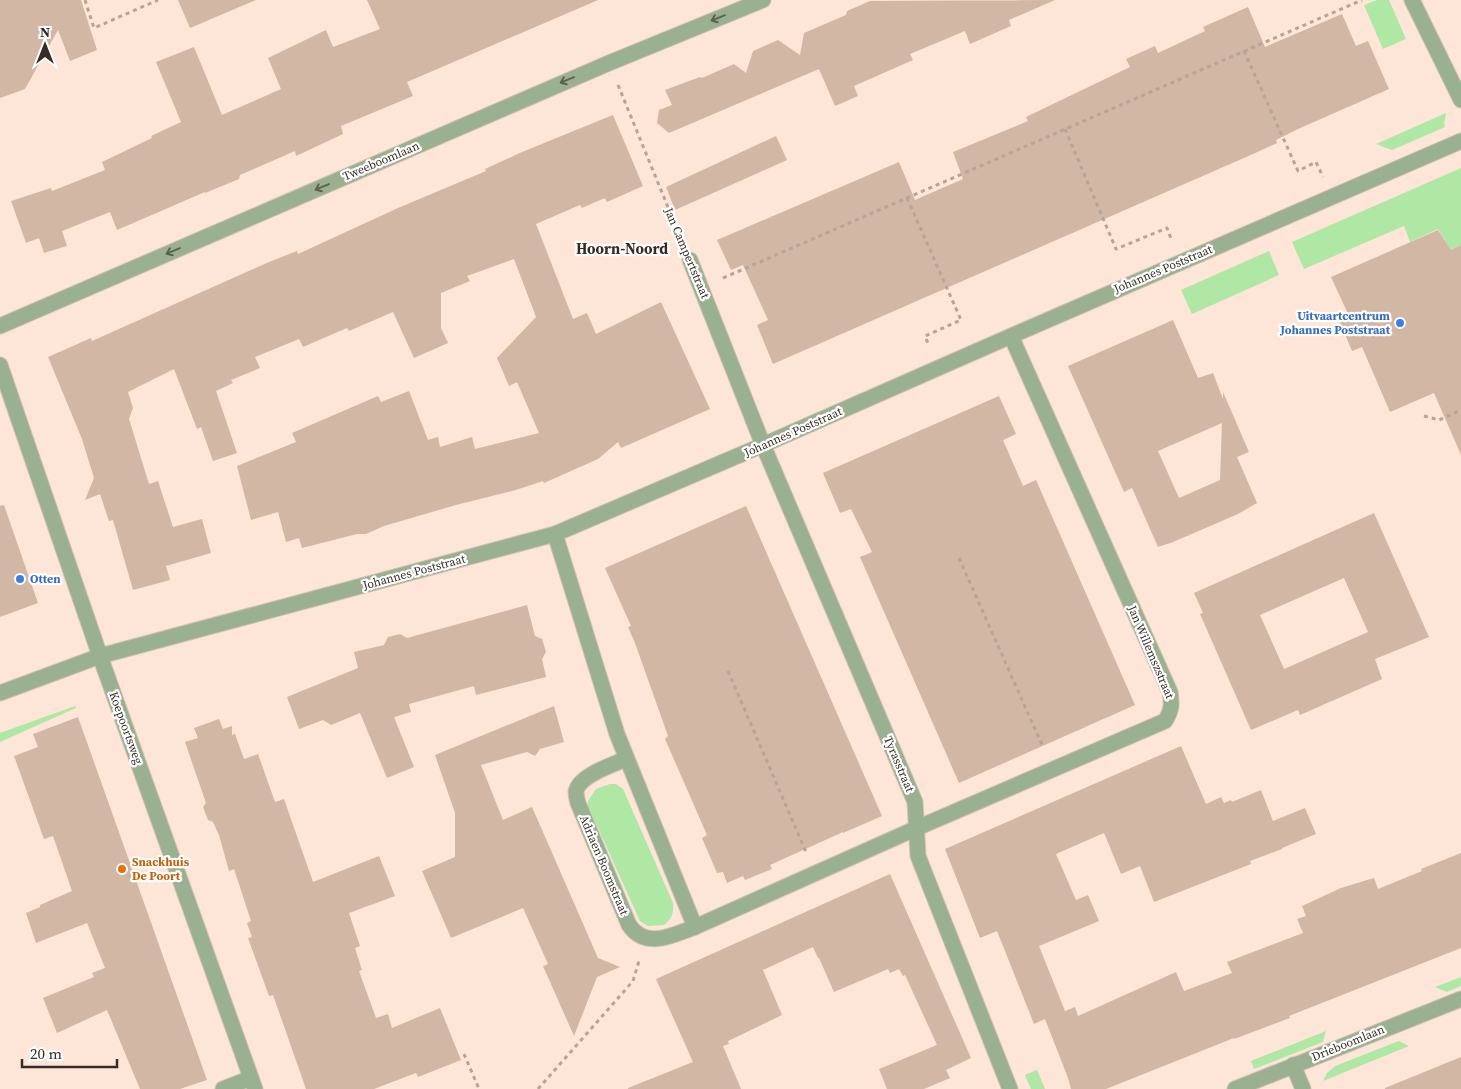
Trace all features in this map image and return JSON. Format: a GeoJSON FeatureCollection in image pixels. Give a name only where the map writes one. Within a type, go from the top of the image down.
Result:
{"type":"FeatureCollection","features":[{"type":"Feature","properties":{"kind":"street","name":"Tweeboomlaan"},"geometry":{"type":"LineString","coordinates":[[0,326],[609,62],[763,0]]}},
{"type":"Feature","properties":{"kind":"street"},"geometry":{"type":"LineString","coordinates":[[1412,0],[1461,100]]}},
{"type":"Feature","properties":{"kind":"street","name":"Johannes Poststraat"},"geometry":{"type":"LineString","coordinates":[[0,693],[100,656],[555,534],[763,446],[1010,336],[1461,140]]}},
{"type":"Feature","properties":{"kind":"street","name":"Jan Campertstraat"},"geometry":{"type":"LineString","coordinates":[[690,260],[763,446]]}},
{"type":"Feature","properties":{"kind":"street","name":"Jan Willemszstraat"},"geometry":{"type":"LineString","coordinates":[[917,828],[1166,721],[1171,712],[1170,692],[1010,336]]}},
{"type":"Feature","properties":{"kind":"street","name":"Koepoortsweg"},"geometry":{"type":"LineString","coordinates":[[0,365],[100,656],[253,1084]]}},
{"type":"Feature","properties":{"kind":"street","name":"Tyrasstraat"},"geometry":{"type":"LineString","coordinates":[[763,446],[915,802],[918,856],[1010,1089]]}},
{"type":"Feature","properties":{"kind":"street"},"geometry":{"type":"LineString","coordinates":[[555,534],[626,759],[696,927]]}},
{"type":"Feature","properties":{"kind":"street","name":"Adriaen Boomstraat"},"geometry":{"type":"LineString","coordinates":[[626,759],[596,772],[582,781],[576,791],[578,803],[629,925],[638,935],[645,939]]}},
{"type":"Feature","properties":{"kind":"street"},"geometry":{"type":"LineString","coordinates":[[645,939],[661,939],[696,927],[917,828]]}},
{"type":"Feature","properties":{"kind":"street","name":"Drieboomlaan"},"geometry":{"type":"LineString","coordinates":[[1235,1089],[1461,999]]}},
{"type":"Feature","properties":{"kind":"street"},"geometry":{"type":"LineString","coordinates":[[1293,1065],[1303,1089]]}},
{"type":"Feature","properties":{"kind":"street"},"geometry":{"type":"LineString","coordinates":[[223,1089],[253,1084]]}},
{"type":"Feature","properties":{"kind":"path"},"geometry":{"type":"LineString","coordinates":[[85,0],[94,28],[158,0]]}},
{"type":"Feature","properties":{"kind":"path"},"geometry":{"type":"LineString","coordinates":[[702,287],[1362,0]]}},
{"type":"Feature","properties":{"kind":"path"},"geometry":{"type":"LineString","coordinates":[[1244,52],[1298,171],[1316,162],[1324,179]]}},
{"type":"Feature","properties":{"kind":"path","name":"Jan Campertstraat"},"geometry":{"type":"LineString","coordinates":[[609,62],[690,260]]}},
{"type":"Feature","properties":{"kind":"path"},"geometry":{"type":"LineString","coordinates":[[1065,129],[1116,249],[1167,228],[1174,244]]}},
{"type":"Feature","properties":{"kind":"path"},"geometry":{"type":"LineString","coordinates":[[907,198],[961,320],[925,336],[939,368]]}},
{"type":"Feature","properties":{"kind":"path"},"geometry":{"type":"LineString","coordinates":[[1424,416],[1439,420],[1461,410]]}},
{"type":"Feature","properties":{"kind":"path"},"geometry":{"type":"LineString","coordinates":[[959,558],[1052,769]]}},
{"type":"Feature","properties":{"kind":"path"},"geometry":{"type":"LineString","coordinates":[[728,671],[816,873]]}},
{"type":"Feature","properties":{"kind":"path"},"geometry":{"type":"LineString","coordinates":[[538,1089],[633,981],[645,939]]}},
{"type":"Feature","properties":{"kind":"path"},"geometry":{"type":"LineString","coordinates":[[464,1054],[479,1089]]}},
{"type":"Feature","properties":{"kind":"green space"},"geometry":{"type":"Polygon","coordinates":[[[1377,0],[1389,0],[1406,39],[1383,49],[1364,5],[1377,0]]]}},
{"type":"Feature","properties":{"kind":"green space"},"geometry":{"type":"Polygon","coordinates":[[[1446,113],[1445,127],[1392,150],[1376,144],[1446,113]]]}},
{"type":"Feature","properties":{"kind":"green space"},"geometry":{"type":"Polygon","coordinates":[[[1461,168],[1461,245],[1451,250],[1438,229],[1410,242],[1404,226],[1304,269],[1292,242],[1461,168]]]}},
{"type":"Feature","properties":{"kind":"green space"},"geometry":{"type":"Polygon","coordinates":[[[1269,251],[1279,275],[1192,314],[1181,290],[1269,251]]]}},
{"type":"Feature","properties":{"kind":"green space"},"geometry":{"type":"Polygon","coordinates":[[[75,706],[76,708],[0,742],[0,733],[75,706]]]}},
{"type":"Feature","properties":{"kind":"green space"},"geometry":{"type":"Polygon","coordinates":[[[616,784],[623,789],[673,903],[672,915],[664,925],[648,926],[640,921],[588,806],[588,801],[596,789],[616,784]]]}},
{"type":"Feature","properties":{"kind":"green space"},"geometry":{"type":"Polygon","coordinates":[[[1461,977],[1461,986],[1447,992],[1435,987],[1461,977]]]}},
{"type":"Feature","properties":{"kind":"green space"},"geometry":{"type":"Polygon","coordinates":[[[1326,1031],[1323,1042],[1254,1069],[1251,1061],[1326,1031]]]}},
{"type":"Feature","properties":{"kind":"green space"},"geometry":{"type":"Polygon","coordinates":[[[1399,1041],[1409,1046],[1323,1081],[1327,1073],[1335,1066],[1399,1041]]]}},
{"type":"Feature","properties":{"kind":"green space"},"geometry":{"type":"Polygon","coordinates":[[[1037,1070],[1045,1089],[1031,1089],[1025,1075],[1037,1070]]]}},
{"type":"Feature","properties":{"kind":"building"},"geometry":{"type":"Polygon","coordinates":[[[0,0],[81,0],[97,50],[70,61],[58,30],[25,89],[0,98],[0,0]]]}},
{"type":"Feature","properties":{"kind":"building"},"geometry":{"type":"Polygon","coordinates":[[[178,0],[256,0],[190,28],[178,0]]]}},
{"type":"Feature","properties":{"kind":"building"},"geometry":{"type":"Polygon","coordinates":[[[367,0],[598,0],[407,82],[413,96],[341,126],[343,134],[296,156],[295,151],[240,175],[239,179],[117,230],[110,212],[62,231],[67,246],[44,253],[39,238],[26,243],[11,201],[51,188],[52,191],[105,170],[102,162],[181,122],[156,62],[194,47],[222,115],[281,89],[268,58],[326,30],[333,47],[380,29],[367,0]]]}},
{"type":"Feature","properties":{"kind":"building"},"geometry":{"type":"Polygon","coordinates":[[[1055,0],[1009,20],[1011,26],[970,44],[965,31],[910,54],[913,60],[854,86],[858,96],[835,106],[819,69],[669,133],[657,123],[659,110],[672,105],[665,90],[700,77],[702,78],[734,64],[746,73],[753,51],[778,40],[800,55],[804,33],[846,15],[847,11],[870,1],[1055,0]]]}},
{"type":"Feature","properties":{"kind":"building"},"geometry":{"type":"Polygon","coordinates":[[[1248,7],[1265,47],[1342,14],[1356,46],[1368,41],[1389,89],[1298,129],[1276,140],[1277,143],[1253,154],[773,364],[757,325],[768,320],[743,265],[731,270],[717,240],[899,162],[915,200],[963,179],[953,152],[1028,121],[1026,117],[1130,67],[1126,59],[1155,46],[1158,53],[1205,31],[1203,27],[1248,7]]]}},
{"type":"Feature","properties":{"kind":"building"},"geometry":{"type":"Polygon","coordinates":[[[613,115],[643,186],[607,202],[605,198],[582,208],[580,205],[536,224],[573,319],[587,313],[596,334],[661,302],[710,409],[621,448],[618,442],[598,459],[544,483],[543,481],[456,505],[384,526],[366,534],[357,534],[302,548],[299,538],[286,542],[278,512],[251,520],[237,466],[296,442],[292,433],[378,396],[381,402],[409,391],[428,440],[438,437],[440,447],[472,437],[475,449],[539,433],[517,382],[509,386],[497,358],[536,317],[514,259],[467,276],[470,281],[441,293],[441,328],[448,343],[414,358],[393,312],[349,331],[347,328],[303,347],[299,339],[255,357],[260,368],[231,380],[233,383],[216,391],[237,453],[213,461],[201,427],[197,429],[174,369],[128,392],[133,408],[129,419],[149,484],[158,481],[173,527],[202,519],[211,553],[166,566],[170,580],[133,590],[113,520],[109,521],[100,494],[85,500],[94,478],[82,439],[48,357],[91,338],[92,341],[269,262],[297,251],[298,254],[398,208],[486,171],[485,169],[522,152],[613,115]]]}},
{"type":"Feature","properties":{"kind":"building"},"geometry":{"type":"Polygon","coordinates":[[[776,136],[787,160],[675,210],[666,187],[776,136]]]}},
{"type":"Feature","properties":{"kind":"building","name":"Uitvaartcentrum Johannes Poststraat"},"geometry":{"type":"Polygon","coordinates":[[[1438,230],[1451,250],[1461,245],[1461,455],[1434,393],[1390,412],[1362,347],[1352,351],[1339,320],[1349,316],[1331,277],[1438,230]]]}},
{"type":"Feature","properties":{"kind":"building"},"geometry":{"type":"Polygon","coordinates":[[[1173,320],[1198,378],[1213,373],[1223,399],[1223,392],[1249,452],[1237,457],[1257,503],[1238,514],[1158,547],[1132,488],[1124,492],[1068,366],[1173,320]],[[1222,423],[1158,451],[1179,498],[1220,480],[1222,423]]]}},
{"type":"Feature","properties":{"kind":"building"},"geometry":{"type":"Polygon","coordinates":[[[999,396],[1016,434],[1003,440],[1023,486],[1036,480],[1135,705],[959,783],[860,557],[872,552],[851,509],[840,513],[823,473],[999,396]]]}},
{"type":"Feature","properties":{"kind":"building"},"geometry":{"type":"Polygon","coordinates":[[[4,505],[38,603],[0,617],[0,506],[4,505]]]}},
{"type":"Feature","properties":{"kind":"building"},"geometry":{"type":"Polygon","coordinates":[[[746,506],[882,816],[770,865],[772,869],[745,880],[743,876],[727,883],[723,872],[717,873],[702,838],[707,835],[665,739],[668,736],[628,627],[631,626],[605,568],[746,506]]]}},
{"type":"Feature","properties":{"kind":"building"},"geometry":{"type":"Polygon","coordinates":[[[1374,513],[1429,637],[1375,659],[1382,679],[1300,715],[1298,710],[1251,730],[1200,614],[1203,613],[1194,593],[1374,513]],[[1344,578],[1260,615],[1284,669],[1368,632],[1344,578]]]}},
{"type":"Feature","properties":{"kind":"building"},"geometry":{"type":"Polygon","coordinates":[[[527,605],[535,636],[542,639],[546,652],[542,659],[546,677],[476,695],[474,686],[409,704],[411,712],[394,717],[414,767],[387,778],[360,713],[331,725],[323,720],[299,729],[287,697],[358,668],[354,652],[384,645],[388,637],[400,634],[407,638],[527,605]]]}},
{"type":"Feature","properties":{"kind":"building"},"geometry":{"type":"Polygon","coordinates":[[[554,706],[564,742],[540,749],[535,756],[527,752],[481,765],[503,820],[532,807],[598,958],[620,967],[597,977],[574,1036],[543,966],[548,964],[523,908],[451,938],[422,871],[455,857],[455,813],[435,755],[554,706]]]}},
{"type":"Feature","properties":{"kind":"building"},"geometry":{"type":"Polygon","coordinates":[[[78,717],[207,1080],[180,1089],[140,1089],[107,1010],[57,1033],[43,998],[94,977],[92,973],[105,968],[87,923],[36,943],[26,913],[72,891],[53,836],[44,839],[14,756],[38,747],[33,734],[78,717]]]}},
{"type":"Feature","properties":{"kind":"building"},"geometry":{"type":"Polygon","coordinates":[[[219,719],[223,729],[232,726],[232,735],[235,734],[244,759],[258,754],[275,802],[284,799],[313,882],[379,856],[395,896],[349,913],[360,946],[355,948],[362,970],[359,971],[376,1018],[388,1014],[392,1028],[440,1008],[461,1060],[418,1077],[416,1073],[374,1089],[306,1089],[273,995],[269,996],[248,938],[252,937],[247,923],[251,921],[234,869],[229,871],[219,835],[213,822],[208,820],[203,807],[206,803],[185,742],[198,738],[194,728],[219,719]]]}},
{"type":"Feature","properties":{"kind":"building"},"geometry":{"type":"Polygon","coordinates":[[[1181,746],[1206,804],[1221,797],[1224,803],[1231,800],[1232,802],[1261,790],[1273,821],[1305,808],[1316,834],[1250,861],[1251,864],[1154,902],[1140,866],[1121,874],[1104,833],[1056,854],[1076,900],[1088,895],[1099,921],[1039,946],[1065,1011],[1058,1014],[1075,1007],[1078,1016],[1176,972],[1184,991],[1232,973],[1227,962],[1303,933],[1297,919],[1306,916],[1302,906],[1341,888],[1374,878],[1378,889],[1461,853],[1461,948],[1289,1016],[1290,1018],[1234,1038],[1106,1089],[1071,1089],[1045,1019],[1034,1024],[997,931],[980,938],[945,849],[1181,746]]]}},
{"type":"Feature","properties":{"kind":"building"},"geometry":{"type":"Polygon","coordinates":[[[890,874],[971,1058],[946,1070],[950,1078],[924,1089],[887,1089],[879,1069],[937,1045],[905,975],[903,976],[899,969],[890,973],[888,969],[834,992],[813,947],[763,970],[782,1015],[728,1041],[729,1044],[723,1046],[741,1089],[628,1089],[693,1062],[656,979],[890,874]]]}},
{"type":"Feature","properties":{"kind":"building"},"geometry":{"type":"Polygon","coordinates":[[[1461,1057],[1461,1089],[1385,1089],[1385,1088],[1461,1057]]]}},
{"type":"Feature","properties":{"kind":"place","name":"Uitvaartcentrum Johannes Poststraat"},"geometry":{"type":"Point","coordinates":[1400,323]}},
{"type":"Feature","properties":{"kind":"place","name":"Otten"},"geometry":{"type":"Point","coordinates":[20,579]}},
{"type":"Feature","properties":{"kind":"place","name":"Snackhuis De Poort"},"geometry":{"type":"Point","coordinates":[122,869]}},
{"type":"Feature","properties":{"kind":"district","name":"Hoorn-Noord"},"geometry":{"type":"Point","coordinates":[622,249]}}]}
